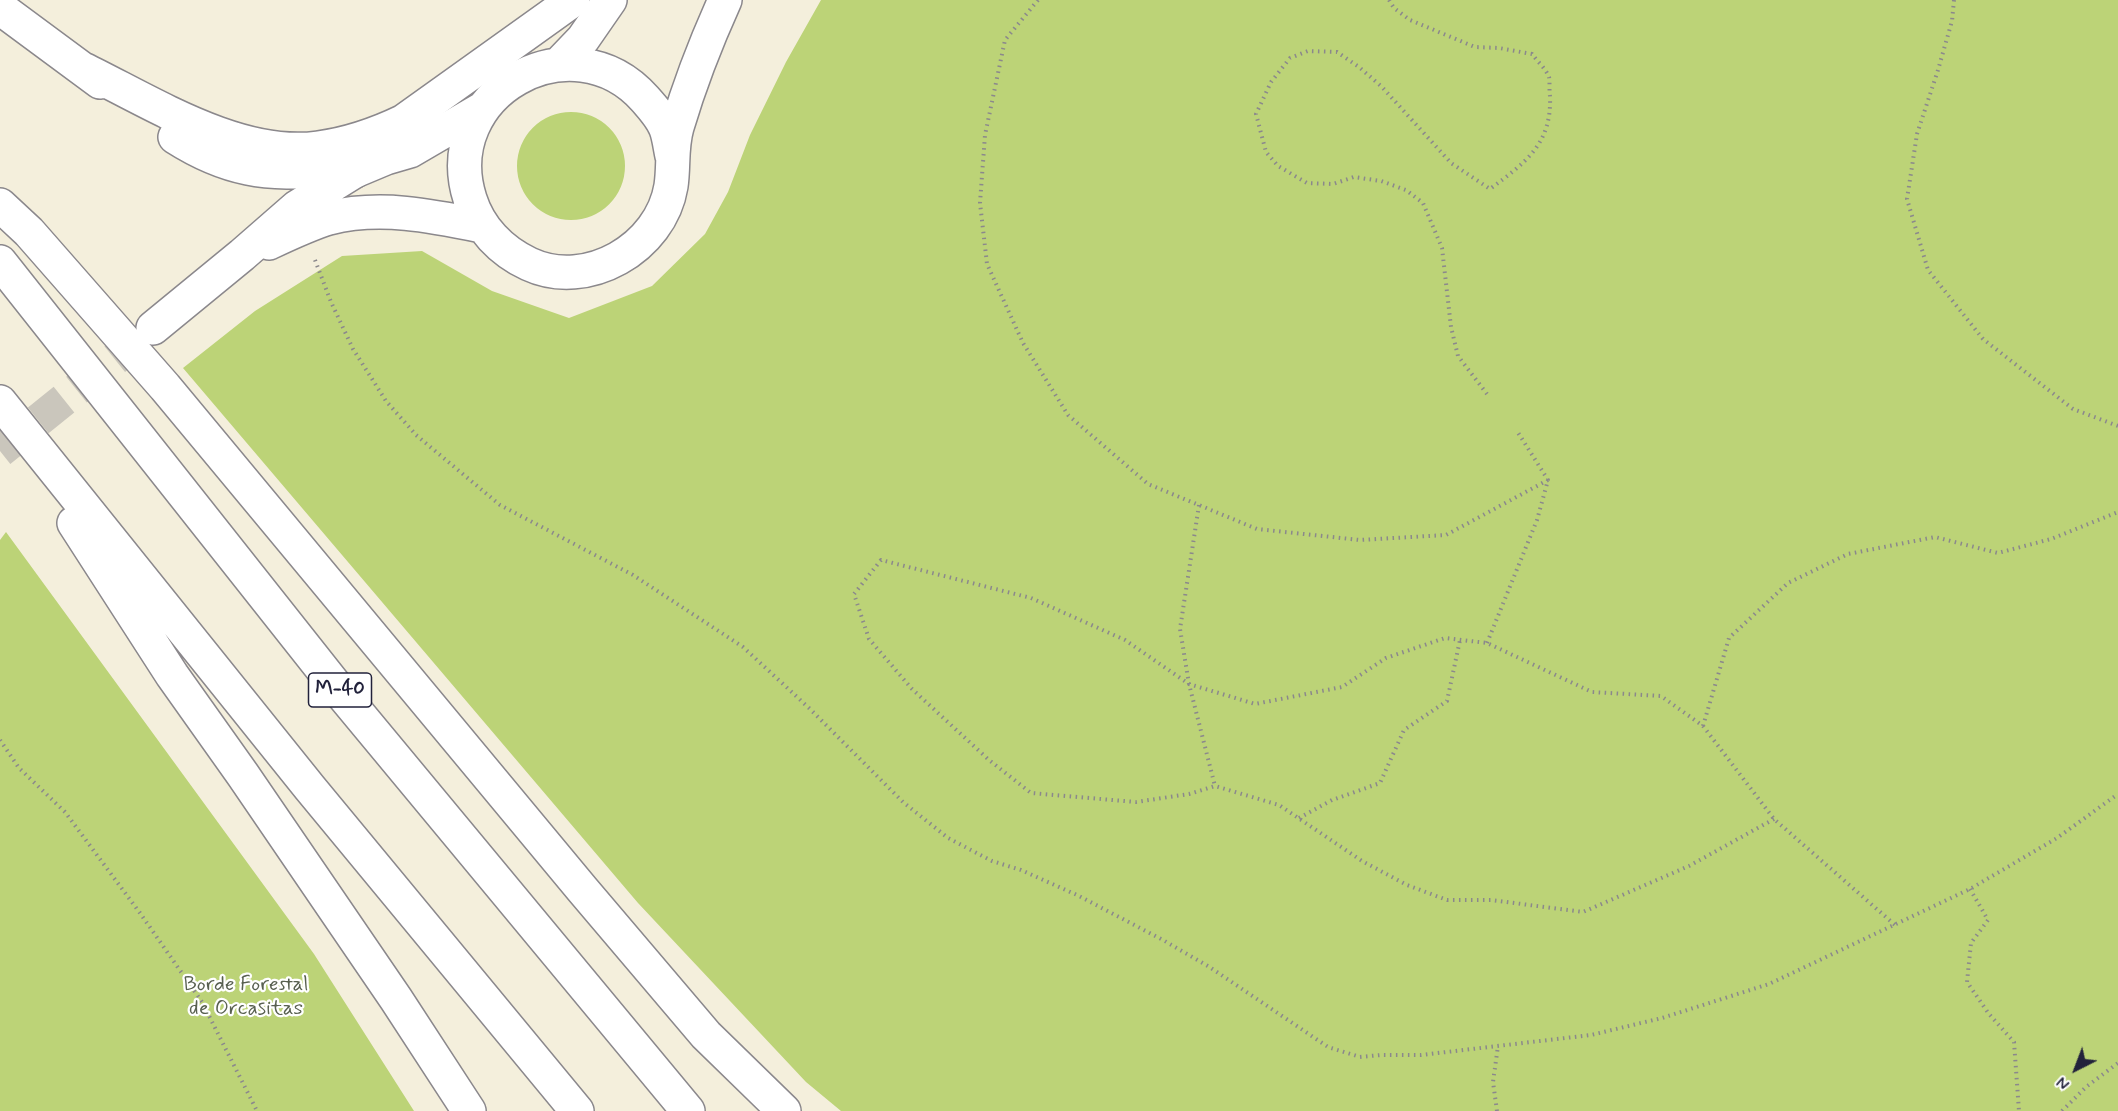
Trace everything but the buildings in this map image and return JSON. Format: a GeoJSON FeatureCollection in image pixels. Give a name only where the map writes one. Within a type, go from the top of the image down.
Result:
{"type":"FeatureCollection","features":[{"type":"Feature","properties":{"kind":"main road"},"geometry":{"type":"LineString","coordinates":[[83,69],[214,133],[272,148],[316,149],[374,135],[405,121],[573,0]]}},
{"type":"Feature","properties":{"kind":"main road"},"geometry":{"type":"LineString","coordinates":[[560,64],[583,39],[610,0]]}},
{"type":"Feature","properties":{"kind":"main road"},"geometry":{"type":"LineString","coordinates":[[672,156],[666,129],[653,108],[639,93],[623,80],[604,71],[584,65],[560,64],[517,77],[504,86],[482,110],[472,127],[467,147],[464,168],[466,188],[482,226],[503,249],[530,265],[559,272],[590,270],[619,260],[643,241],[661,216],[671,186],[672,156],[677,129],[701,52],[725,0]]}},
{"type":"Feature","properties":{"kind":"main road"},"geometry":{"type":"LineString","coordinates":[[0,8],[160,128],[188,145],[248,168],[287,171],[355,171]]}},
{"type":"Feature","properties":{"kind":"main road"},"geometry":{"type":"LineString","coordinates":[[153,328],[297,207],[355,171],[386,158],[410,152],[482,110]]}},
{"type":"Feature","properties":{"kind":"main road"},"geometry":{"type":"LineString","coordinates":[[0,204],[29,232],[165,387],[582,890],[706,1035],[784,1111]]}},
{"type":"Feature","properties":{"kind":"main road"},"geometry":{"type":"LineString","coordinates":[[242,255],[292,232],[330,218],[362,213],[429,215],[482,226]]}},
{"type":"Feature","properties":{"kind":"main road","name":"M-40"},"geometry":{"type":"LineString","coordinates":[[0,262],[342,694],[688,1111]]}},
{"type":"Feature","properties":{"kind":"main road"},"geometry":{"type":"LineString","coordinates":[[0,403],[172,675],[389,989],[469,1111]]}},
{"type":"Feature","properties":{"kind":"main road"},"geometry":{"type":"LineString","coordinates":[[0,403],[310,788],[577,1111]]}},
{"type":"Feature","properties":{"kind":"path"},"geometry":{"type":"LineString","coordinates":[[1038,0],[1005,40],[985,135],[980,203],[987,264],[1023,343],[1068,415],[1148,484],[1257,529],[1360,540],[1446,535],[1548,480]]}},
{"type":"Feature","properties":{"kind":"path"},"geometry":{"type":"LineString","coordinates":[[1389,0],[1394,8],[1410,20],[1475,47],[1499,48],[1532,54],[1549,77],[1549,113],[1546,133],[1536,149],[1516,170],[1490,189],[1451,163],[1382,87],[1337,52],[1308,51],[1290,58],[1271,82],[1256,114],[1266,152],[1278,166],[1307,183],[1334,184],[1354,177],[1381,181],[1406,190],[1423,203],[1442,248],[1451,327],[1458,356],[1487,394]]}},
{"type":"Feature","properties":{"kind":"path"},"geometry":{"type":"LineString","coordinates":[[1954,0],[1952,21],[1917,134],[1907,200],[1928,270],[1983,339],[2073,409],[2118,426]]}},
{"type":"Feature","properties":{"kind":"path"},"geometry":{"type":"LineString","coordinates":[[315,260],[353,349],[386,401],[416,435],[500,505],[633,575],[743,647],[809,708],[903,802],[948,838],[992,861],[1021,870],[1077,895],[1163,940],[1208,966],[1328,1047],[1360,1057],[1421,1055],[1590,1035],[1662,1018],[1769,984],[1970,889],[2056,838],[2118,794]]}},
{"type":"Feature","properties":{"kind":"path"},"geometry":{"type":"LineString","coordinates":[[1487,643],[1537,520],[1548,480],[1517,431]]}},
{"type":"Feature","properties":{"kind":"path"},"geometry":{"type":"LineString","coordinates":[[1199,505],[1180,629],[1189,684],[1215,786]]}},
{"type":"Feature","properties":{"kind":"path"},"geometry":{"type":"LineString","coordinates":[[1704,726],[1729,638],[1788,583],[1848,554],[1935,537],[1998,553],[2051,539],[2118,512]]}},
{"type":"Feature","properties":{"kind":"path"},"geometry":{"type":"LineString","coordinates":[[1774,819],[1689,866],[1584,912],[1491,900],[1447,900],[1407,885],[1362,861],[1279,805],[1215,786],[1189,794],[1136,801],[1031,793],[989,760],[912,689],[869,639],[854,594],[881,560],[1031,598],[1125,640],[1189,684],[1255,704],[1342,687],[1386,658],[1445,638],[1487,643],[1592,692],[1660,696],[1704,726],[1774,819],[1895,925]]}},
{"type":"Feature","properties":{"kind":"path"},"geometry":{"type":"LineString","coordinates":[[1299,818],[1332,800],[1380,783],[1404,730],[1447,701],[1460,640]]}},
{"type":"Feature","properties":{"kind":"path"},"geometry":{"type":"LineString","coordinates":[[0,740],[19,768],[65,812],[202,1002],[257,1111]]}},
{"type":"Feature","properties":{"kind":"path"},"geometry":{"type":"LineString","coordinates":[[1970,889],[1988,921],[1971,943],[1966,982],[1989,1014],[2014,1042],[2019,1111]]}},
{"type":"Feature","properties":{"kind":"path"},"geometry":{"type":"LineString","coordinates":[[1497,1111],[1493,1082],[1498,1046]]}},
{"type":"Feature","properties":{"kind":"path"},"geometry":{"type":"LineString","coordinates":[[2062,1111],[2086,1087],[2118,1063]]}},
{"type":"Feature","properties":{"kind":"green space"},"geometry":{"type":"Polygon","coordinates":[[[821,0],[2118,0],[2118,1111],[841,1111],[806,1082],[638,903],[183,368],[255,311],[342,256],[422,251],[492,291],[569,318],[652,286],[705,234],[728,192],[750,135],[786,62],[821,0]]]}},
{"type":"Feature","properties":{"kind":"green space"},"geometry":{"type":"Polygon","coordinates":[[[571,112],[592,116],[609,128],[621,145],[625,166],[621,187],[609,204],[592,216],[571,220],[550,216],[533,204],[521,187],[517,166],[521,145],[533,128],[550,116],[571,112]]]}},
{"type":"Feature","properties":{"kind":"green space","name":"Borde Forestal de Orcasitas"},"geometry":{"type":"Polygon","coordinates":[[[6,532],[314,954],[414,1111],[0,1111],[0,540],[6,532]]]}},
{"type":"Feature","properties":{"kind":"tunnel"},"geometry":{"type":"LineString","coordinates":[[0,451],[151,330]]}}]}
